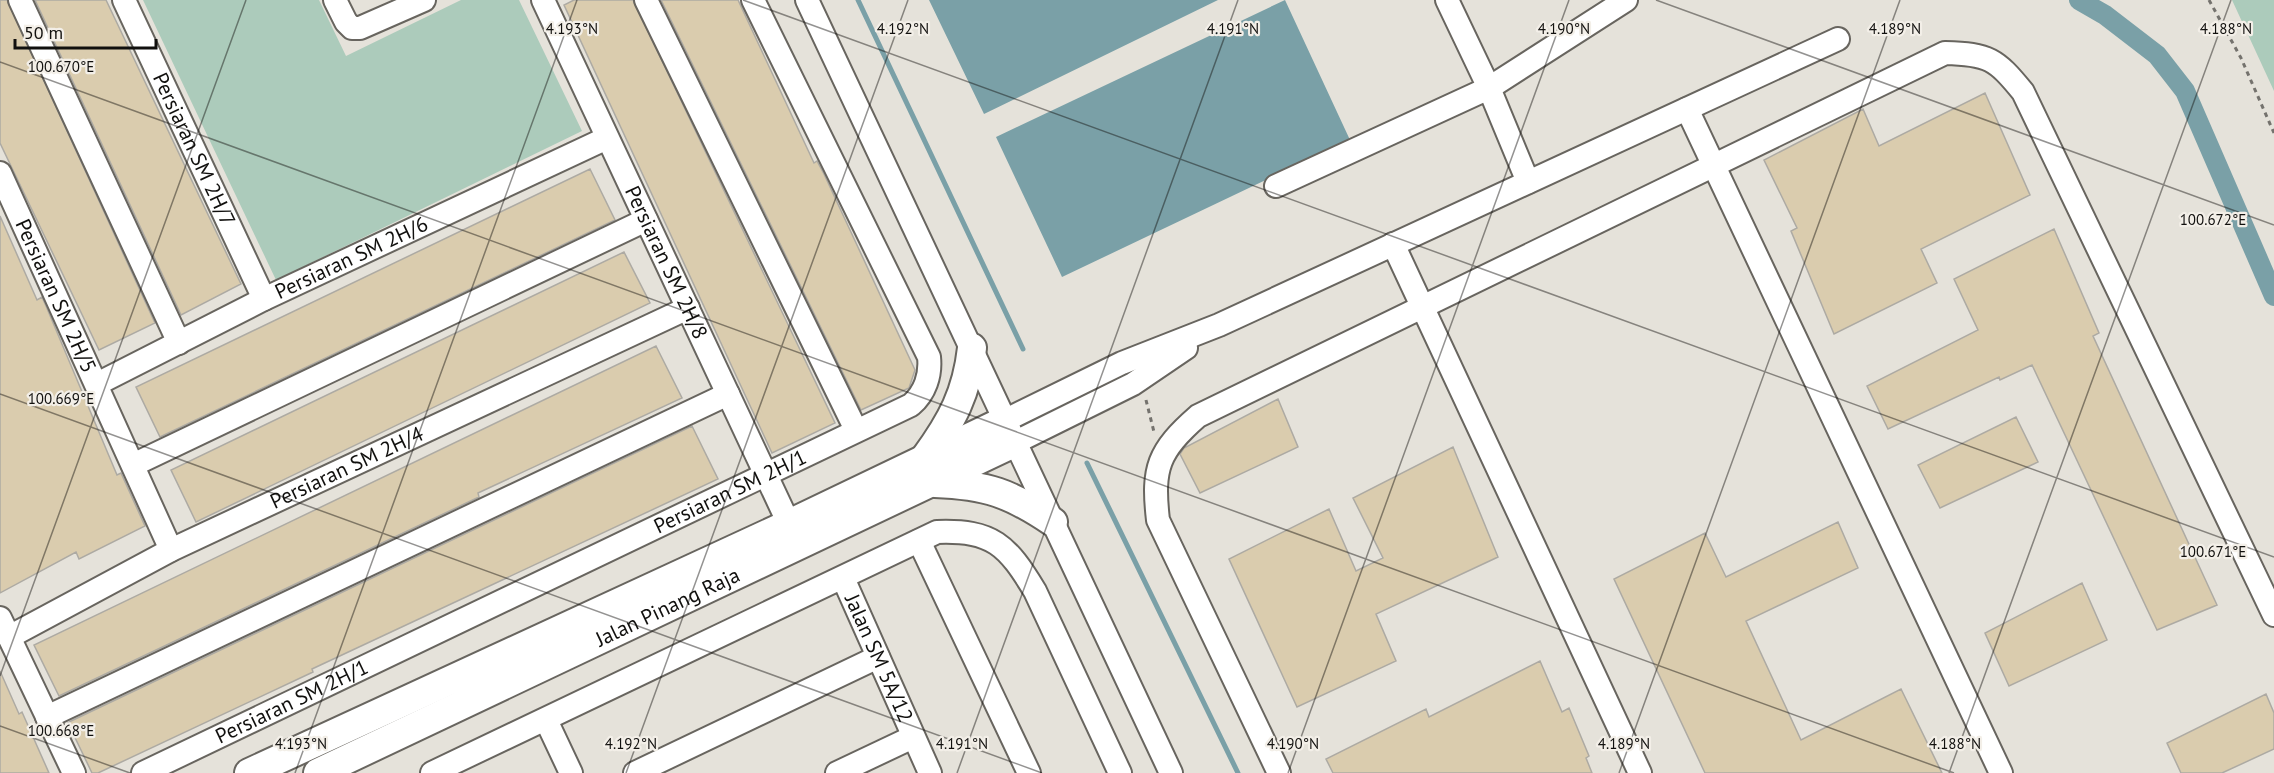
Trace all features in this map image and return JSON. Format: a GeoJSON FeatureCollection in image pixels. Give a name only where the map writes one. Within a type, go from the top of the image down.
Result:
{"type":"FeatureCollection","features":[{"type":"Feature","properties":{"kind":"main road"},"geometry":{"type":"LineString","coordinates":[[928,471],[969,378],[972,348]]}},
{"type":"Feature","properties":{"kind":"main road","name":"Jalan Pinang Raja"},"geometry":{"type":"LineString","coordinates":[[318,773],[1011,431]]}},
{"type":"Feature","properties":{"kind":"main road"},"geometry":{"type":"LineString","coordinates":[[249,773],[789,524],[928,471],[1003,493],[1023,502],[1053,522]]}},
{"type":"Feature","properties":{"kind":"street"},"geometry":{"type":"LineString","coordinates":[[20,0],[179,343]]}},
{"type":"Feature","properties":{"kind":"street","name":"Persiaran SM 2H/7"},"geometry":{"type":"LineString","coordinates":[[124,0],[264,299]]}},
{"type":"Feature","properties":{"kind":"street"},"geometry":{"type":"LineString","coordinates":[[335,0],[346,22],[352,28],[360,28],[424,0]]}},
{"type":"Feature","properties":{"kind":"street"},"geometry":{"type":"LineString","coordinates":[[646,0],[856,430]]}},
{"type":"Feature","properties":{"kind":"street","name":"Persiaran SM 2H/1"},"geometry":{"type":"LineString","coordinates":[[143,773],[911,405],[919,398],[930,369],[928,357],[753,0]]}},
{"type":"Feature","properties":{"kind":"street"},"geometry":{"type":"LineString","coordinates":[[807,0],[1171,773]]}},
{"type":"Feature","properties":{"kind":"street"},"geometry":{"type":"LineString","coordinates":[[1447,0],[1489,88],[1528,182]]}},
{"type":"Feature","properties":{"kind":"street"},"geometry":{"type":"LineString","coordinates":[[1276,186],[1489,88],[1626,0]]}},
{"type":"Feature","properties":{"kind":"street","name":"Persiaran SM 2H/8"},"geometry":{"type":"LineString","coordinates":[[548,2],[608,138],[789,524]]}},
{"type":"Feature","properties":{"kind":"street"},"geometry":{"type":"LineString","coordinates":[[1011,431],[1122,363],[1219,325],[1838,39]]}},
{"type":"Feature","properties":{"kind":"street"},"geometry":{"type":"LineString","coordinates":[[1279,773],[1158,520],[1155,487],[1161,457],[1178,433],[1198,416],[1423,309],[1945,53],[1974,54],[2001,65],[2023,92],[2274,615]]}},
{"type":"Feature","properties":{"kind":"street"},"geometry":{"type":"LineString","coordinates":[[1687,109],[2001,773]]}},
{"type":"Feature","properties":{"kind":"street","name":"Persiaran SM 2H/6"},"geometry":{"type":"LineString","coordinates":[[97,384],[264,299],[608,138]]}},
{"type":"Feature","properties":{"kind":"street","name":"Persiaran SM 2H/5"},"geometry":{"type":"LineString","coordinates":[[0,173],[171,550]]}},
{"type":"Feature","properties":{"kind":"street"},"geometry":{"type":"LineString","coordinates":[[133,465],[646,220]]}},
{"type":"Feature","properties":{"kind":"street"},"geometry":{"type":"LineString","coordinates":[[1393,244],[1640,773]]}},
{"type":"Feature","properties":{"kind":"street","name":"Persiaran SM 2H/4"},"geometry":{"type":"LineString","coordinates":[[5,628],[688,308]]}},
{"type":"Feature","properties":{"kind":"street"},"geometry":{"type":"LineString","coordinates":[[1011,431],[1140,379],[1219,325]]}},
{"type":"Feature","properties":{"kind":"street"},"geometry":{"type":"LineString","coordinates":[[47,717],[728,394]]}},
{"type":"Feature","properties":{"kind":"street"},"geometry":{"type":"LineString","coordinates":[[432,773],[938,532],[969,531],[999,544],[1018,564],[1035,591],[1120,773]]}},
{"type":"Feature","properties":{"kind":"street"},"geometry":{"type":"LineString","coordinates":[[919,541],[1029,773]]}},
{"type":"Feature","properties":{"kind":"street","name":"Jalan SM 5A/12"},"geometry":{"type":"LineString","coordinates":[[843,578],[930,773]]}},
{"type":"Feature","properties":{"kind":"street"},"geometry":{"type":"LineString","coordinates":[[5,628],[74,773]]}},
{"type":"Feature","properties":{"kind":"street"},"geometry":{"type":"LineString","coordinates":[[635,773],[878,657]]}},
{"type":"Feature","properties":{"kind":"street"},"geometry":{"type":"LineString","coordinates":[[546,720],[571,773]]}},
{"type":"Feature","properties":{"kind":"street"},"geometry":{"type":"LineString","coordinates":[[837,773],[913,737]]}},
{"type":"Feature","properties":{"kind":"path"},"geometry":{"type":"LineString","coordinates":[[2209,0],[2241,58],[2274,133]]}},
{"type":"Feature","properties":{"kind":"path"},"geometry":{"type":"LineString","coordinates":[[1140,379],[1161,457]]}},
{"type":"Feature","properties":{"kind":"green space"},"geometry":{"type":"Polygon","coordinates":[[[143,0],[319,0],[346,56],[461,0],[519,0],[582,131],[276,280],[143,0]]]}},
{"type":"Feature","properties":{"kind":"green space"},"geometry":{"type":"Polygon","coordinates":[[[2232,0],[2274,0],[2274,91],[2232,0]]]}},
{"type":"Feature","properties":{"kind":"water"},"geometry":{"type":"Polygon","coordinates":[[[929,0],[1218,0],[984,114],[929,0]]]}},
{"type":"Feature","properties":{"kind":"water"},"geometry":{"type":"Polygon","coordinates":[[[1285,0],[1350,140],[1062,277],[996,137],[1285,0]]]}},
{"type":"Feature","properties":{"kind":"building"},"geometry":{"type":"Polygon","coordinates":[[[0,0],[7,0],[155,323],[99,350],[0,143],[0,0]]]}},
{"type":"Feature","properties":{"kind":"building"},"geometry":{"type":"Polygon","coordinates":[[[35,0],[106,0],[241,284],[181,315],[35,0]]]}},
{"type":"Feature","properties":{"kind":"building"},"geometry":{"type":"Polygon","coordinates":[[[574,0],[633,0],[835,423],[772,453],[564,5],[574,0]]]}},
{"type":"Feature","properties":{"kind":"building"},"geometry":{"type":"Polygon","coordinates":[[[661,0],[738,0],[814,163],[817,161],[824,174],[915,370],[909,388],[861,410],[661,0]]]}},
{"type":"Feature","properties":{"kind":"building"},"geometry":{"type":"Polygon","coordinates":[[[1985,93],[2030,195],[1921,249],[1937,283],[1834,334],[1791,231],[1797,228],[1764,160],[1863,109],[1879,146],[1985,93]]]}},
{"type":"Feature","properties":{"kind":"building"},"geometry":{"type":"Polygon","coordinates":[[[590,169],[615,220],[160,437],[136,387],[590,169]]]}},
{"type":"Feature","properties":{"kind":"building"},"geometry":{"type":"Polygon","coordinates":[[[0,216],[37,300],[42,297],[117,475],[121,473],[145,526],[79,559],[76,552],[0,593],[0,216]]]}},
{"type":"Feature","properties":{"kind":"building"},"geometry":{"type":"Polygon","coordinates":[[[2054,229],[2099,333],[2093,336],[2217,605],[2157,630],[2032,365],[2000,380],[1999,377],[1888,429],[1867,386],[1978,330],[1954,279],[2054,229]]]}},
{"type":"Feature","properties":{"kind":"building"},"geometry":{"type":"Polygon","coordinates":[[[624,252],[650,303],[196,522],[171,470],[624,252]]]}},
{"type":"Feature","properties":{"kind":"building"},"geometry":{"type":"Polygon","coordinates":[[[656,346],[682,398],[478,493],[479,497],[59,696],[34,645],[656,346]]]}},
{"type":"Feature","properties":{"kind":"building"},"geometry":{"type":"Polygon","coordinates":[[[1278,399],[1298,447],[1200,493],[1180,454],[1184,448],[1278,399]]]}},
{"type":"Feature","properties":{"kind":"building"},"geometry":{"type":"Polygon","coordinates":[[[2016,417],[2038,462],[1940,508],[1918,465],[2016,417]]]}},
{"type":"Feature","properties":{"kind":"building"},"geometry":{"type":"Polygon","coordinates":[[[692,426],[718,479],[312,669],[313,672],[98,773],[92,773],[68,723],[71,721],[692,426]]]}},
{"type":"Feature","properties":{"kind":"building"},"geometry":{"type":"Polygon","coordinates":[[[1453,447],[1498,557],[1376,614],[1396,661],[1297,707],[1229,559],[1329,509],[1356,571],[1383,558],[1353,498],[1453,447]]]}},
{"type":"Feature","properties":{"kind":"building"},"geometry":{"type":"Polygon","coordinates":[[[1838,522],[1858,568],[1746,621],[1801,740],[1901,689],[1942,773],[1705,773],[1614,579],[1705,533],[1726,577],[1838,522]]]}},
{"type":"Feature","properties":{"kind":"building"},"geometry":{"type":"Polygon","coordinates":[[[2082,583],[2107,640],[2009,686],[1985,633],[2082,583]]]}},
{"type":"Feature","properties":{"kind":"building"},"geometry":{"type":"Polygon","coordinates":[[[1540,661],[1562,712],[1569,708],[1589,756],[1586,758],[1592,773],[1333,773],[1326,759],[1426,709],[1429,717],[1540,661]]]}},
{"type":"Feature","properties":{"kind":"building"},"geometry":{"type":"Polygon","coordinates":[[[0,671],[19,714],[22,712],[49,773],[0,773],[0,671]]]}},
{"type":"Feature","properties":{"kind":"building"},"geometry":{"type":"Polygon","coordinates":[[[2266,694],[2274,713],[2274,749],[2222,773],[2181,773],[2167,743],[2266,694]]]}},
{"type":"Feature","properties":{"kind":"waterway"},"geometry":{"type":"LineString","coordinates":[[858,0],[1023,349]]}},
{"type":"Feature","properties":{"kind":"waterway"},"geometry":{"type":"LineString","coordinates":[[2079,0],[2105,15],[2157,55],[2185,91],[2274,296]]}},
{"type":"Feature","properties":{"kind":"waterway"},"geometry":{"type":"LineString","coordinates":[[1087,463],[1238,773]]}}]}
